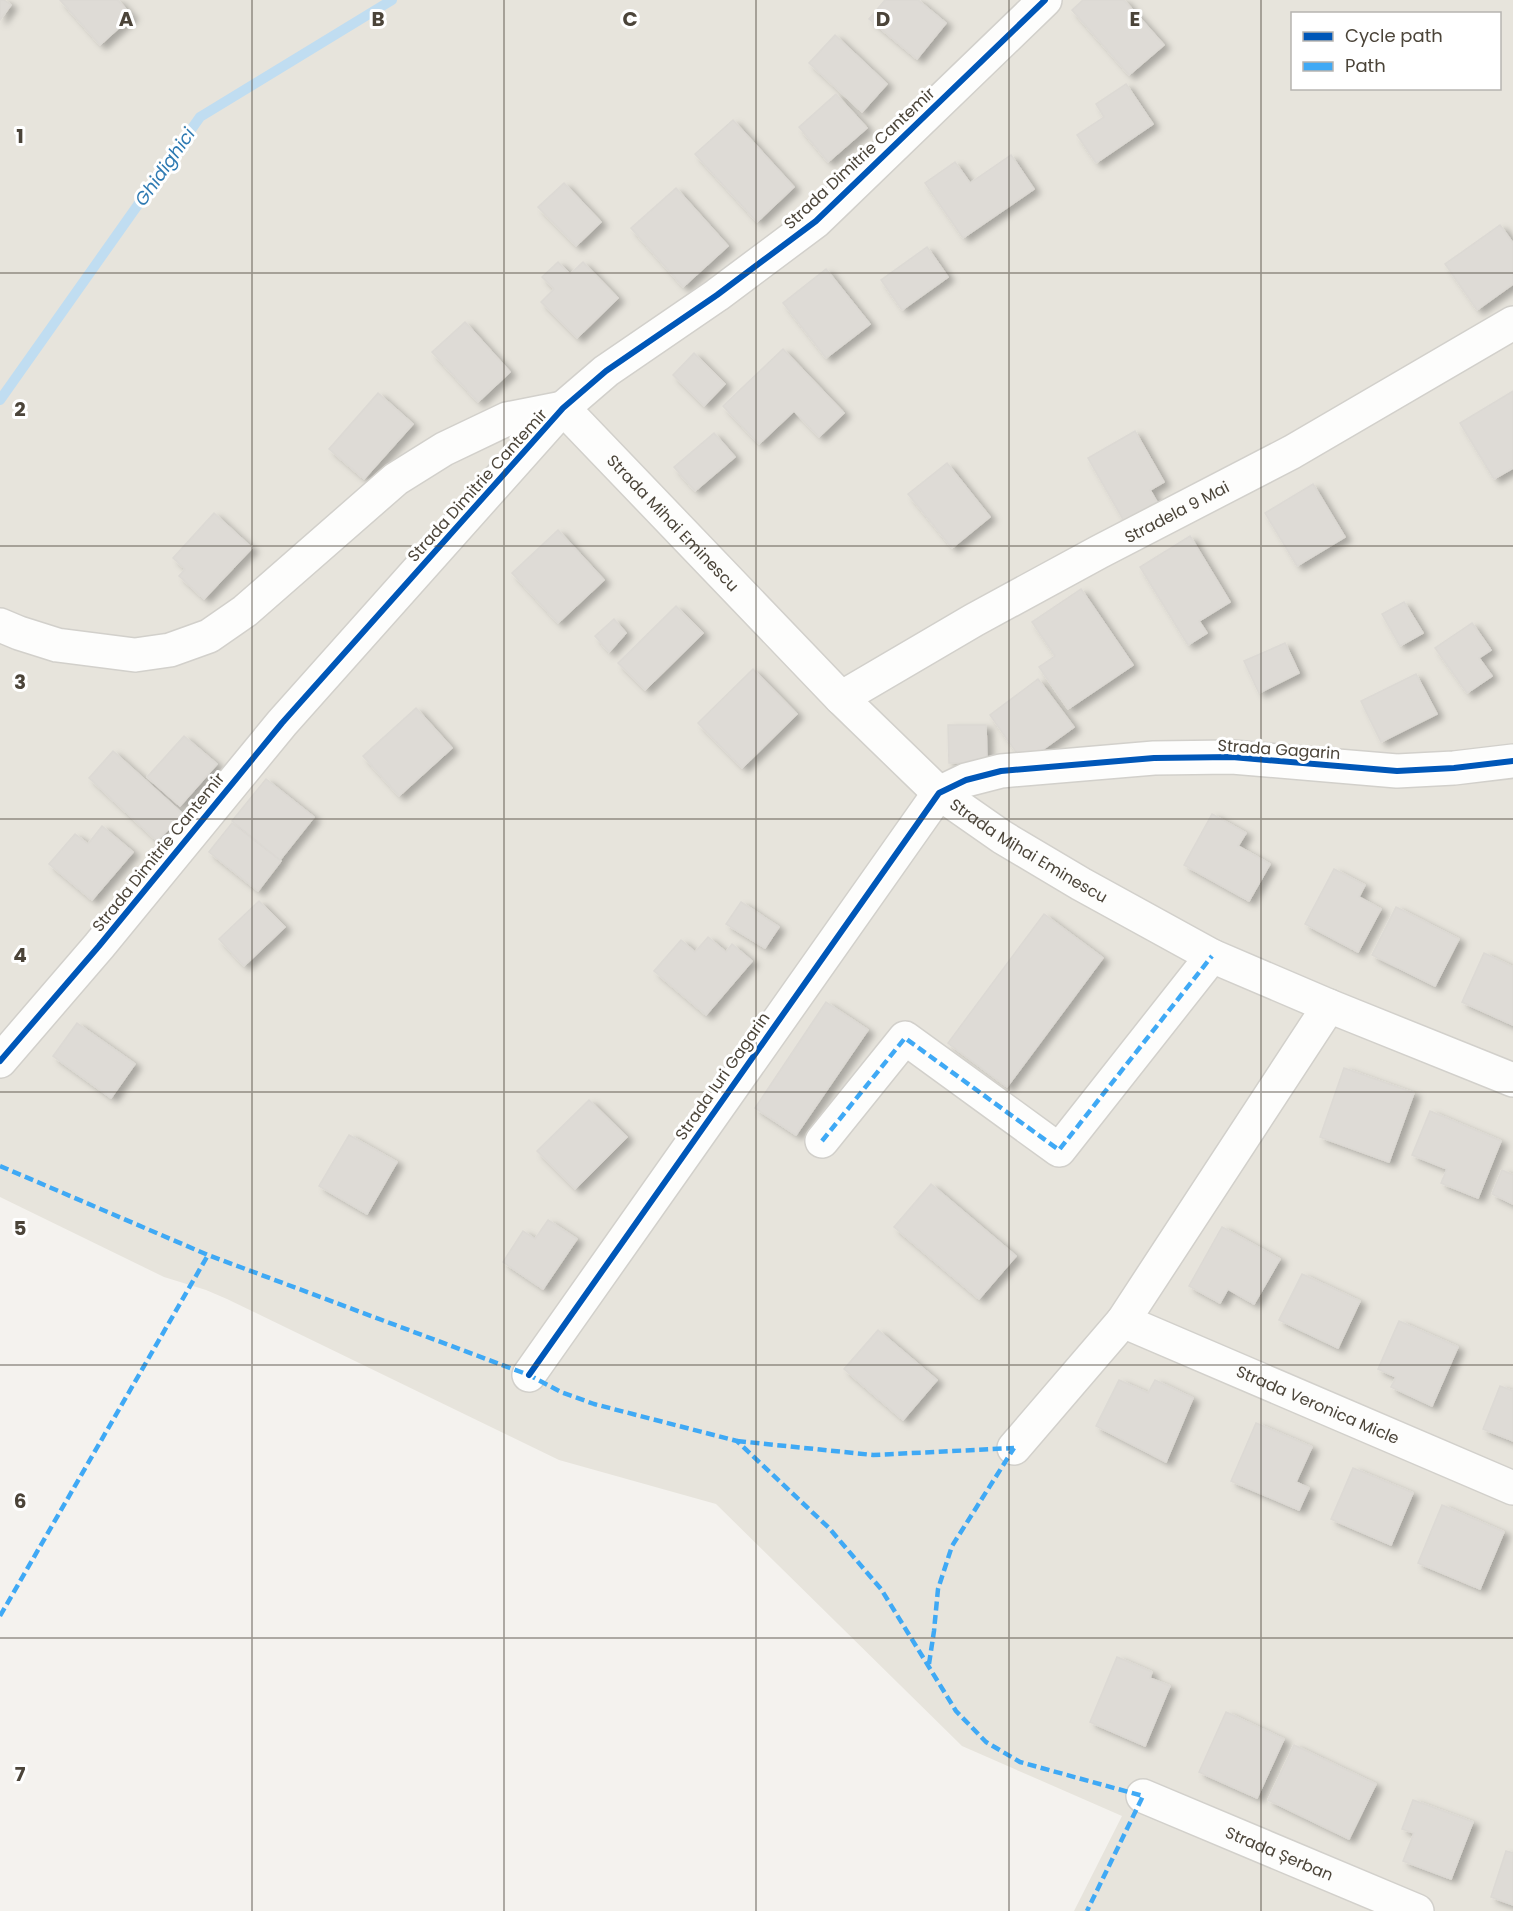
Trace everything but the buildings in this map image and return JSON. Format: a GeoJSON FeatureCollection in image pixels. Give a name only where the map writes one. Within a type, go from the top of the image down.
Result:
{"type":"FeatureCollection","features":[{"type":"Feature","properties":{"kind":"street","name":"Strada Dimitrie Cantemir"},"geometry":{"type":"LineString","coordinates":[[0,1061],[99,946],[282,723],[563,408],[606,371],[717,295],[816,221],[1045,0]]}},
{"type":"Feature","properties":{"kind":"street","name":"Stradela 9 Mai"},"geometry":{"type":"LineString","coordinates":[[841,698],[974,620],[1098,552],[1292,452],[1513,324]]}},
{"type":"Feature","properties":{"kind":"street","name":"Strada Dimitrie Cantemir"},"geometry":{"type":"LineString","coordinates":[[0,625],[57,645],[135,655],[170,650],[210,636],[245,611],[396,479],[444,449],[507,419],[563,408]]}},
{"type":"Feature","properties":{"kind":"street","name":"Strada Mihai Eminescu"},"geometry":{"type":"LineString","coordinates":[[563,408],[841,698],[939,793],[1002,837],[1212,956],[1513,1080]]}},
{"type":"Feature","properties":{"kind":"street","name":"Strada Gagarin"},"geometry":{"type":"LineString","coordinates":[[939,793],[966,780],[1001,771],[1154,758],[1232,757],[1397,771],[1454,768],[1513,761]]}},
{"type":"Feature","properties":{"kind":"street","name":"Strada Iuri Gagarin"},"geometry":{"type":"LineString","coordinates":[[529,1375],[939,793]]}},
{"type":"Feature","properties":{"kind":"street"},"geometry":{"type":"LineString","coordinates":[[822,1141],[905,1038],[1059,1150],[1212,956]]}},
{"type":"Feature","properties":{"kind":"street"},"geometry":{"type":"LineString","coordinates":[[1014,1448],[1123,1321],[1329,1006]]}},
{"type":"Feature","properties":{"kind":"street","name":"Strada Veronica Micle"},"geometry":{"type":"LineString","coordinates":[[1123,1321],[1513,1488]]}},
{"type":"Feature","properties":{"kind":"street","name":"Strada Șerban"},"geometry":{"type":"LineString","coordinates":[[1143,1796],[1417,1911]]}},
{"type":"Feature","properties":{"kind":"shaded area"},"geometry":{"type":"Polygon","coordinates":[[[0,0],[1513,0],[1513,1911],[1074,1911],[1122,1816],[962,1746],[716,1504],[559,1460],[227,1299],[164,1277],[0,1197],[0,0]]]}},
{"type":"Feature","properties":{"kind":"waterway","name":"Ghidighici"},"geometry":{"type":"LineString","coordinates":[[0,400],[200,117],[392,0]]}},
{"type":"Feature","properties":{"kind":"marked path"},"geometry":{"type":"LineString","coordinates":[[822,1141],[905,1038],[1059,1150],[1212,956]]}},
{"type":"Feature","properties":{"kind":"marked path"},"geometry":{"type":"LineString","coordinates":[[0,1166],[208,1255],[529,1375],[561,1392],[594,1404],[737,1441],[829,1528],[881,1589],[956,1711],[986,1742],[1020,1762],[1143,1796],[1087,1911]]}},
{"type":"Feature","properties":{"kind":"marked path"},"geometry":{"type":"LineString","coordinates":[[0,1616],[208,1255]]}},
{"type":"Feature","properties":{"kind":"marked path"},"geometry":{"type":"LineString","coordinates":[[737,1441],[873,1455],[1014,1448]]}},
{"type":"Feature","properties":{"kind":"marked path"},"geometry":{"type":"LineString","coordinates":[[929,1664],[938,1589],[952,1546],[1014,1448]]}},
{"type":"Feature","properties":{"kind":"cycle path"},"geometry":{"type":"LineString","coordinates":[[0,1061],[99,946],[282,723],[563,408],[606,371],[717,295],[816,221],[1045,0]]}},
{"type":"Feature","properties":{"kind":"cycle path"},"geometry":{"type":"LineString","coordinates":[[529,1375],[939,793],[966,780],[1001,771],[1154,758],[1232,757],[1397,771],[1454,768],[1513,761]]}}]}
